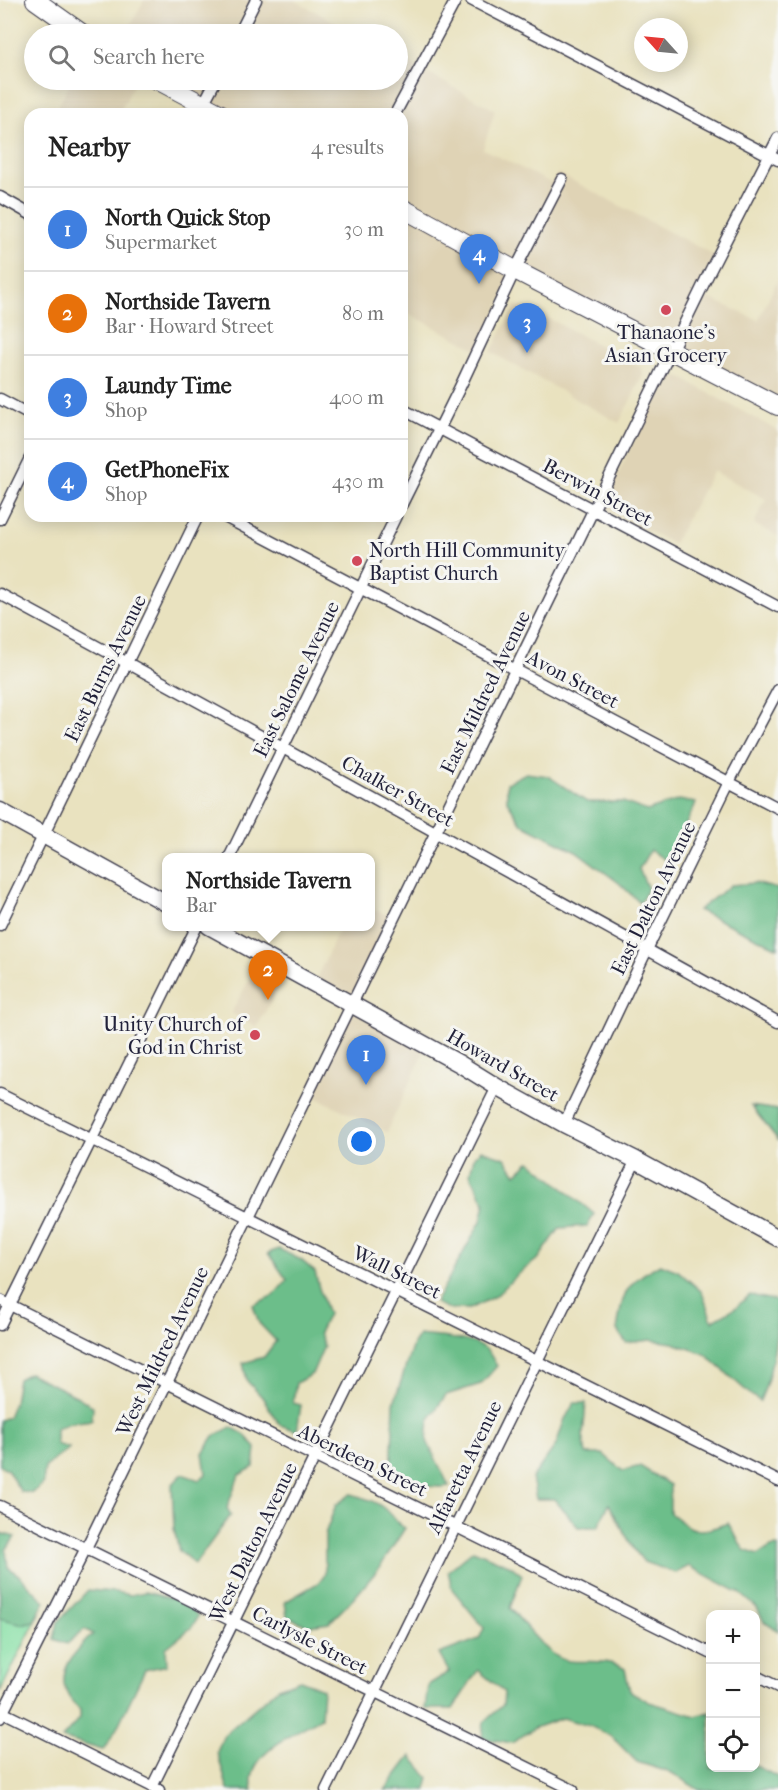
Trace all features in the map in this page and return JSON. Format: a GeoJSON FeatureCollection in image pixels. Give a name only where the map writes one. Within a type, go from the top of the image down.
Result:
{"type":"FeatureCollection","features":[{"type":"Feature","properties":{"kind":"main road"},"geometry":{"type":"LineString","coordinates":[[35,0],[69,24]]}},
{"type":"Feature","properties":{"kind":"main road"},"geometry":{"type":"LineString","coordinates":[[172,90],[199,108]]}},
{"type":"Feature","properties":{"kind":"main road"},"geometry":{"type":"LineString","coordinates":[[408,211],[515,270],[778,406]]}},
{"type":"Feature","properties":{"kind":"main road"},"geometry":{"type":"LineString","coordinates":[[0,811],[162,901]]}},
{"type":"Feature","properties":{"kind":"main road","name":"Howard Street"},"geometry":{"type":"LineString","coordinates":[[216,931],[460,1064],[564,1124],[636,1160],[778,1238]]}},
{"type":"Feature","properties":{"kind":"street"},"geometry":{"type":"LineString","coordinates":[[244,24],[256,0]]}},
{"type":"Feature","properties":{"kind":"street"},"geometry":{"type":"LineString","coordinates":[[399,108],[456,0]]}},
{"type":"Feature","properties":{"kind":"street"},"geometry":{"type":"LineString","coordinates":[[471,0],[774,158]]}},
{"type":"Feature","properties":{"kind":"street"},"geometry":{"type":"LineString","coordinates":[[201,108],[210,90]]}},
{"type":"Feature","properties":{"kind":"street","name":"East Mildred Avenue"},"geometry":{"type":"LineString","coordinates":[[353,1005],[673,351],[774,158],[778,138]]}},
{"type":"Feature","properties":{"kind":"street"},"geometry":{"type":"LineString","coordinates":[[408,492],[515,270],[562,179]]}},
{"type":"Feature","properties":{"kind":"street"},"geometry":{"type":"LineString","coordinates":[[0,197],[24,211]]}},
{"type":"Feature","properties":{"kind":"street"},"geometry":{"type":"LineString","coordinates":[[0,399],[24,412]]}},
{"type":"Feature","properties":{"kind":"street","name":"Berwin Street"},"geometry":{"type":"LineString","coordinates":[[408,412],[778,607]]}},
{"type":"Feature","properties":{"kind":"street"},"geometry":{"type":"LineString","coordinates":[[0,519],[24,470]]}},
{"type":"Feature","properties":{"kind":"street","name":"East Burns Avenue"},"geometry":{"type":"LineString","coordinates":[[0,925],[195,522]]}},
{"type":"Feature","properties":{"kind":"street","name":"Avon Street"},"geometry":{"type":"LineString","coordinates":[[234,522],[778,808]]}},
{"type":"Feature","properties":{"kind":"street","name":"East Salome Avenue"},"geometry":{"type":"LineString","coordinates":[[231,853],[393,522]]}},
{"type":"Feature","properties":{"kind":"street","name":"Chalker Street"},"geometry":{"type":"LineString","coordinates":[[0,594],[283,747],[646,951],[778,1022]]}},
{"type":"Feature","properties":{"kind":"street","name":"East Dalton Avenue"},"geometry":{"type":"LineString","coordinates":[[564,1124],[729,782],[778,690]]}},
{"type":"Feature","properties":{"kind":"street"},"geometry":{"type":"LineString","coordinates":[[0,1325],[5,1302],[91,1140],[194,931]]}},
{"type":"Feature","properties":{"kind":"street","name":"West Mildred Avenue"},"geometry":{"type":"LineString","coordinates":[[1,1714],[86,1549],[353,1005]]}},
{"type":"Feature","properties":{"kind":"street","name":"West Dalton Avenue"},"geometry":{"type":"LineString","coordinates":[[156,1788],[233,1621],[497,1087]]}},
{"type":"Feature","properties":{"kind":"street","name":"Wall Street"},"geometry":{"type":"LineString","coordinates":[[0,1094],[778,1481]]}},
{"type":"Feature","properties":{"kind":"street","name":"Alfaretta Avenue"},"geometry":{"type":"LineString","coordinates":[[326,1790],[636,1160]]}},
{"type":"Feature","properties":{"kind":"street","name":"Aberdeen Street"},"geometry":{"type":"LineString","coordinates":[[5,1302],[706,1651]]}},
{"type":"Feature","properties":{"kind":"street","name":"Carlysle Street"},"geometry":{"type":"LineString","coordinates":[[0,1506],[573,1790]]}},
{"type":"Feature","properties":{"kind":"street"},"geometry":{"type":"LineString","coordinates":[[760,1678],[778,1687]]}},
{"type":"Feature","properties":{"kind":"street"},"geometry":{"type":"LineString","coordinates":[[1,1714],[156,1788]]}},
{"type":"Feature","properties":{"kind":"shaded area"},"geometry":{"type":"Polygon","coordinates":[[[144,0],[252,0],[240,24],[131,24],[144,0]]]}},
{"type":"Feature","properties":{"kind":"shaded area"},"geometry":{"type":"Polygon","coordinates":[[[256,0],[294,0],[338,24],[244,24],[256,0]]]}},
{"type":"Feature","properties":{"kind":"shaded area"},"geometry":{"type":"Polygon","coordinates":[[[408,62],[495,110],[483,149],[551,183],[558,173],[717,257],[700,294],[758,320],[778,279],[778,404],[515,270],[478,350],[408,313],[408,108],[209,108],[203,105],[211,90],[408,90],[408,62]]]}},
{"type":"Feature","properties":{"kind":"shaded area"},"geometry":{"type":"Polygon","coordinates":[[[67,90],[131,90],[122,108],[57,108],[67,90]]]}},
{"type":"Feature","properties":{"kind":"shaded area"},"geometry":{"type":"Polygon","coordinates":[[[182,90],[208,90],[202,101],[182,90]]]}},
{"type":"Feature","properties":{"kind":"shaded area"},"geometry":{"type":"Polygon","coordinates":[[[515,305],[531,309],[642,368],[643,375],[619,423],[491,352],[515,305]]]}},
{"type":"Feature","properties":{"kind":"shaded area"},"geometry":{"type":"Polygon","coordinates":[[[678,376],[778,431],[778,536],[754,524],[766,499],[713,471],[673,544],[606,508],[604,502],[663,381],[678,376]]]}},
{"type":"Feature","properties":{"kind":"shaded area"},"geometry":{"type":"Polygon","coordinates":[[[375,910],[395,918],[353,1005],[427,1046],[387,1132],[309,1094],[352,1005],[314,984],[338,931],[375,931],[375,910]]]}},
{"type":"Feature","properties":{"kind":"shaded area"},"geometry":{"type":"Polygon","coordinates":[[[262,956],[288,970],[257,1027],[231,1013],[262,956]]]}},
{"type":"Feature","properties":{"kind":"green space"},"geometry":{"type":"Polygon","coordinates":[[[526,773],[548,776],[587,802],[623,802],[647,811],[679,800],[696,803],[668,862],[650,850],[639,869],[648,889],[640,903],[619,883],[576,851],[522,824],[507,801],[507,783],[526,773]]]}},
{"type":"Feature","properties":{"kind":"green space"},"geometry":{"type":"Polygon","coordinates":[[[755,883],[778,889],[778,948],[698,910],[731,885],[755,883]]]}},
{"type":"Feature","properties":{"kind":"green space"},"geometry":{"type":"Polygon","coordinates":[[[751,1106],[778,1110],[778,1140],[751,1106]]]}},
{"type":"Feature","properties":{"kind":"green space"},"geometry":{"type":"Polygon","coordinates":[[[481,1150],[505,1158],[516,1174],[530,1161],[594,1214],[587,1226],[560,1228],[539,1258],[496,1296],[469,1309],[449,1309],[435,1303],[481,1221],[485,1203],[470,1174],[474,1157],[481,1150]]]}},
{"type":"Feature","properties":{"kind":"green space"},"geometry":{"type":"Polygon","coordinates":[[[279,1249],[301,1260],[315,1272],[328,1314],[319,1333],[324,1346],[312,1374],[296,1383],[293,1403],[301,1405],[297,1431],[280,1425],[262,1397],[247,1381],[243,1363],[264,1357],[276,1341],[259,1323],[253,1305],[274,1295],[287,1280],[268,1253],[279,1249]]]}},
{"type":"Feature","properties":{"kind":"green space"},"geometry":{"type":"Polygon","coordinates":[[[660,1264],[678,1271],[702,1292],[712,1321],[735,1308],[750,1295],[777,1301],[774,1352],[760,1401],[705,1354],[673,1343],[651,1340],[626,1343],[617,1330],[624,1297],[639,1277],[660,1264]]]}},
{"type":"Feature","properties":{"kind":"green space"},"geometry":{"type":"Polygon","coordinates":[[[419,1335],[463,1340],[479,1345],[486,1349],[497,1366],[481,1384],[446,1395],[429,1419],[427,1441],[449,1486],[427,1486],[391,1475],[394,1403],[413,1344],[419,1335]]]}},
{"type":"Feature","properties":{"kind":"green space"},"geometry":{"type":"Polygon","coordinates":[[[29,1373],[93,1407],[92,1420],[70,1423],[56,1428],[56,1444],[69,1448],[45,1467],[43,1483],[33,1493],[21,1492],[7,1469],[0,1465],[0,1420],[8,1417],[14,1402],[18,1379],[29,1373]]]}},
{"type":"Feature","properties":{"kind":"green space"},"geometry":{"type":"Polygon","coordinates":[[[574,1403],[586,1403],[583,1435],[586,1454],[603,1454],[623,1471],[640,1466],[670,1485],[670,1513],[685,1525],[703,1530],[728,1523],[744,1550],[758,1555],[771,1547],[778,1546],[778,1631],[764,1622],[760,1610],[740,1593],[689,1566],[676,1573],[644,1562],[633,1548],[609,1504],[598,1527],[578,1527],[554,1499],[536,1499],[532,1478],[556,1445],[564,1421],[574,1403]]]}},
{"type":"Feature","properties":{"kind":"green space"},"geometry":{"type":"Polygon","coordinates":[[[231,1427],[244,1434],[256,1448],[254,1467],[239,1475],[227,1508],[231,1515],[195,1564],[179,1551],[174,1529],[172,1485],[182,1474],[199,1480],[206,1474],[203,1453],[214,1436],[231,1427]]]}},
{"type":"Feature","properties":{"kind":"green space"},"geometry":{"type":"Polygon","coordinates":[[[351,1494],[379,1505],[405,1528],[380,1567],[329,1623],[309,1626],[287,1617],[285,1602],[318,1583],[325,1574],[325,1534],[336,1505],[351,1494]]]}},
{"type":"Feature","properties":{"kind":"green space"},"geometry":{"type":"Polygon","coordinates":[[[0,1533],[15,1537],[6,1550],[8,1567],[45,1601],[34,1621],[22,1624],[0,1618],[0,1533]]]}},
{"type":"Feature","properties":{"kind":"green space"},"geometry":{"type":"Polygon","coordinates":[[[473,1550],[511,1566],[522,1575],[510,1608],[545,1647],[569,1661],[611,1663],[625,1669],[630,1691],[649,1702],[696,1716],[706,1713],[706,1772],[760,1772],[760,1768],[778,1777],[778,1790],[699,1790],[672,1773],[637,1762],[611,1736],[590,1726],[562,1718],[534,1728],[512,1743],[482,1738],[484,1722],[503,1705],[504,1692],[478,1670],[453,1709],[425,1709],[428,1685],[449,1672],[439,1654],[479,1639],[484,1628],[452,1589],[448,1571],[473,1550]]]}},
{"type":"Feature","properties":{"kind":"green space"},"geometry":{"type":"Polygon","coordinates":[[[88,1590],[130,1595],[145,1592],[174,1599],[189,1606],[198,1616],[192,1627],[166,1648],[167,1665],[145,1670],[116,1730],[103,1750],[62,1738],[80,1718],[80,1710],[65,1690],[66,1670],[76,1652],[93,1634],[85,1629],[67,1644],[54,1639],[58,1622],[88,1590]]]}},
{"type":"Feature","properties":{"kind":"green space"},"geometry":{"type":"Polygon","coordinates":[[[0,1592],[40,1612],[0,1692],[0,1592]]]}},
{"type":"Feature","properties":{"kind":"green space"},"geometry":{"type":"Polygon","coordinates":[[[300,1680],[323,1689],[321,1718],[274,1746],[264,1756],[256,1766],[252,1777],[253,1790],[228,1790],[217,1752],[224,1735],[278,1688],[300,1680]]]}},
{"type":"Feature","properties":{"kind":"green space"},"geometry":{"type":"Polygon","coordinates":[[[411,1756],[429,1778],[426,1790],[385,1790],[411,1756]]]}},
{"type":"Feature","properties":{"kind":"place","name":"GetPhoneFix"},"geometry":{"type":"Point","coordinates":[479,284]}},
{"type":"Feature","properties":{"kind":"place","name":"Thanaone's Asian Grocery"},"geometry":{"type":"Point","coordinates":[666,310]}},
{"type":"Feature","properties":{"kind":"place","name":"Laundy Time"},"geometry":{"type":"Point","coordinates":[527,353]}},
{"type":"Feature","properties":{"kind":"place","name":"North Hill Community Baptist Church"},"geometry":{"type":"Point","coordinates":[357,561]}},
{"type":"Feature","properties":{"kind":"place","name":"Northside Tavern"},"geometry":{"type":"Point","coordinates":[268,1000]}},
{"type":"Feature","properties":{"kind":"place","name":"Unity Church of God in Christ"},"geometry":{"type":"Point","coordinates":[255,1035]}},
{"type":"Feature","properties":{"kind":"place","name":"North Quick Stop"},"geometry":{"type":"Point","coordinates":[366,1085]}}]}
